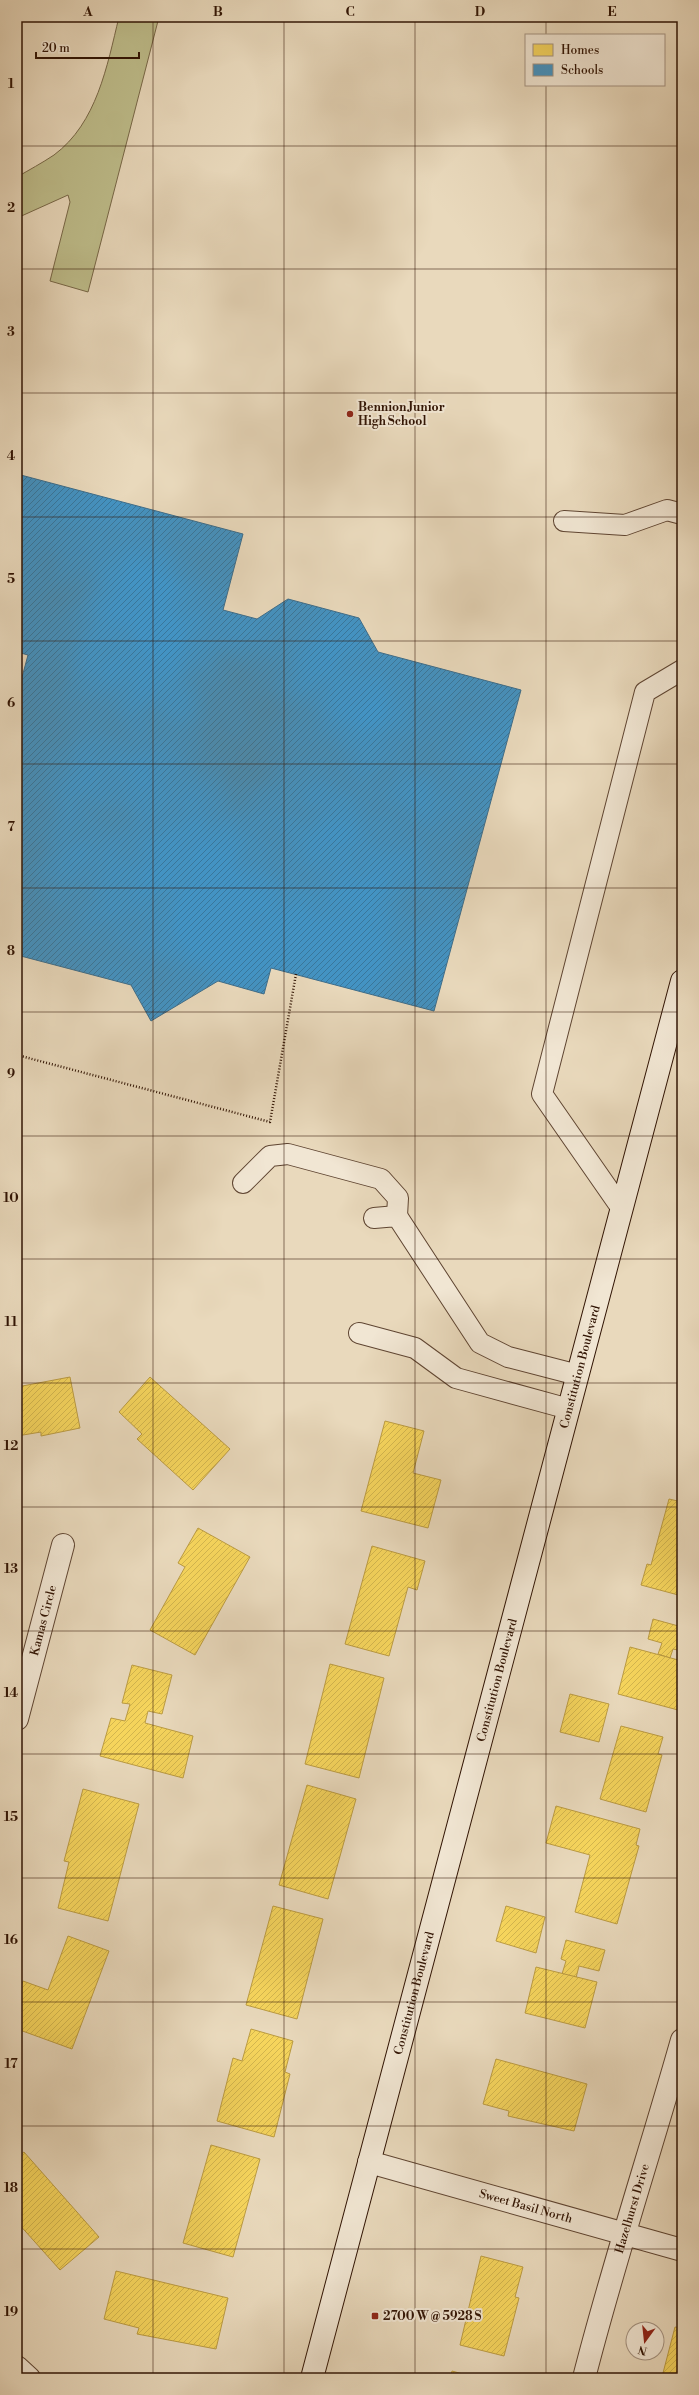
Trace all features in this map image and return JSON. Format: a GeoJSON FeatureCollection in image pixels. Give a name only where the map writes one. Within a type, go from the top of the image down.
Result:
{"type":"FeatureCollection","features":[{"type":"Feature","properties":{"kind":"main road","name":"Constitution Boulevard"},"geometry":{"type":"LineString","coordinates":[[312,2378],[682,982]]}},
{"type":"Feature","properties":{"kind":"main road","name":"Kamas Circle"},"geometry":{"type":"LineString","coordinates":[[17,1719],[63,1545]]}},
{"type":"Feature","properties":{"kind":"main road","name":"Hazelhurst Drive"},"geometry":{"type":"LineString","coordinates":[[584,2378],[624,2234],[641,2182],[682,2040]]}},
{"type":"Feature","properties":{"kind":"main road","name":"Sweet Basil North"},"geometry":{"type":"LineString","coordinates":[[369,2162],[682,2250]]}},
{"type":"Feature","properties":{"kind":"main road"},"geometry":{"type":"LineString","coordinates":[[17,2368],[29,2378]]}},
{"type":"Feature","properties":{"kind":"lane"},"geometry":{"type":"LineString","coordinates":[[564,521],[624,525],[667,510],[682,514]]}},
{"type":"Feature","properties":{"kind":"lane"},"geometry":{"type":"LineString","coordinates":[[622,1209],[542,1094],[645,692],[682,670]]}},
{"type":"Feature","properties":{"kind":"lane"},"geometry":{"type":"LineString","coordinates":[[243,1183],[270,1156],[288,1154],[381,1179],[398,1198],[397,1216],[480,1343],[508,1357],[578,1375]]}},
{"type":"Feature","properties":{"kind":"lane"},"geometry":{"type":"LineString","coordinates":[[374,1218],[397,1216]]}},
{"type":"Feature","properties":{"kind":"lane"},"geometry":{"type":"LineString","coordinates":[[359,1333],[415,1348],[456,1378],[569,1409]]}},
{"type":"Feature","properties":{"kind":"path"},"geometry":{"type":"LineString","coordinates":[[17,1055],[270,1122],[296,974]]}},
{"type":"Feature","properties":{"kind":"shaded area"},"geometry":{"type":"Polygon","coordinates":[[[119,17],[159,17],[88,292],[50,281],[70,202],[68,195],[17,218],[17,177],[54,155],[69,142],[81,127],[98,92],[110,55],[119,17]]]}},
{"type":"Feature","properties":{"kind":"building: Homes"},"geometry":{"type":"Polygon","coordinates":[[[70,1377],[80,1428],[41,1436],[41,1432],[17,1436],[17,1387],[70,1377]]]}},
{"type":"Feature","properties":{"kind":"building: Homes"},"geometry":{"type":"Polygon","coordinates":[[[150,1377],[230,1449],[193,1490],[137,1439],[142,1434],[119,1412],[150,1377]]]}},
{"type":"Feature","properties":{"kind":"building: Homes"},"geometry":{"type":"Polygon","coordinates":[[[385,1421],[424,1431],[413,1473],[441,1480],[428,1528],[361,1511],[385,1421]]]}},
{"type":"Feature","properties":{"kind":"building: Homes"},"geometry":{"type":"Polygon","coordinates":[[[669,1499],[682,1502],[682,1596],[641,1585],[647,1564],[651,1565],[669,1499]]]}},
{"type":"Feature","properties":{"kind":"building: Homes"},"geometry":{"type":"Polygon","coordinates":[[[198,1528],[250,1557],[195,1655],[150,1630],[185,1567],[178,1563],[198,1528]]]}},
{"type":"Feature","properties":{"kind":"building: Homes"},"geometry":{"type":"Polygon","coordinates":[[[372,1546],[425,1561],[417,1590],[408,1587],[389,1656],[345,1644],[372,1546]]]}},
{"type":"Feature","properties":{"kind":"building: Homes"},"geometry":{"type":"Polygon","coordinates":[[[653,1619],[682,1627],[682,1651],[673,1649],[670,1658],[658,1654],[662,1643],[648,1639],[653,1619]]]}},
{"type":"Feature","properties":{"kind":"building: Homes"},"geometry":{"type":"Polygon","coordinates":[[[630,1647],[682,1661],[682,1695],[678,1710],[618,1694],[630,1647]]]}},
{"type":"Feature","properties":{"kind":"building: Homes"},"geometry":{"type":"Polygon","coordinates":[[[330,1664],[384,1678],[359,1778],[305,1764],[330,1664]]]}},
{"type":"Feature","properties":{"kind":"building: Homes"},"geometry":{"type":"Polygon","coordinates":[[[132,1665],[172,1675],[162,1714],[148,1711],[145,1723],[193,1736],[183,1778],[100,1756],[111,1718],[125,1721],[130,1704],[122,1703],[132,1665]]]}},
{"type":"Feature","properties":{"kind":"building: Homes"},"geometry":{"type":"Polygon","coordinates":[[[570,1694],[609,1704],[599,1742],[560,1732],[570,1694]]]}},
{"type":"Feature","properties":{"kind":"building: Homes"},"geometry":{"type":"Polygon","coordinates":[[[621,1726],[663,1737],[658,1754],[662,1755],[646,1812],[600,1799],[621,1726]]]}},
{"type":"Feature","properties":{"kind":"building: Homes"},"geometry":{"type":"Polygon","coordinates":[[[307,1785],[356,1799],[328,1899],[279,1885],[307,1785]]]}},
{"type":"Feature","properties":{"kind":"building: Homes"},"geometry":{"type":"Polygon","coordinates":[[[83,1789],[139,1804],[108,1921],[58,1908],[69,1862],[64,1861],[83,1789]]]}},
{"type":"Feature","properties":{"kind":"building: Homes"},"geometry":{"type":"Polygon","coordinates":[[[556,1806],[640,1829],[636,1845],[639,1846],[617,1924],[575,1912],[590,1855],[546,1843],[556,1806]]]}},
{"type":"Feature","properties":{"kind":"building: Homes"},"geometry":{"type":"Polygon","coordinates":[[[273,1906],[323,1919],[297,2019],[246,2005],[273,1906]]]}},
{"type":"Feature","properties":{"kind":"building: Homes"},"geometry":{"type":"Polygon","coordinates":[[[506,1906],[545,1917],[536,1953],[496,1941],[506,1906]]]}},
{"type":"Feature","properties":{"kind":"building: Homes"},"geometry":{"type":"Polygon","coordinates":[[[68,1936],[109,1951],[72,2049],[17,2029],[17,1998],[23,1981],[48,1990],[68,1936]]]}},
{"type":"Feature","properties":{"kind":"building: Homes"},"geometry":{"type":"Polygon","coordinates":[[[566,1940],[605,1950],[599,1971],[579,1966],[576,1978],[562,1974],[566,1961],[561,1959],[566,1940]]]}},
{"type":"Feature","properties":{"kind":"building: Homes"},"geometry":{"type":"Polygon","coordinates":[[[536,1967],[597,1982],[585,2028],[525,2013],[536,1967]]]}},
{"type":"Feature","properties":{"kind":"building: Homes"},"geometry":{"type":"Polygon","coordinates":[[[251,2029],[293,2041],[285,2072],[290,2074],[274,2137],[217,2121],[233,2058],[242,2061],[251,2029]]]}},
{"type":"Feature","properties":{"kind":"building: Homes"},"geometry":{"type":"Polygon","coordinates":[[[496,2059],[587,2084],[574,2131],[508,2116],[509,2111],[483,2104],[496,2059]]]}},
{"type":"Feature","properties":{"kind":"building: Homes"},"geometry":{"type":"Polygon","coordinates":[[[211,2145],[260,2159],[233,2257],[183,2243],[211,2145]]]}},
{"type":"Feature","properties":{"kind":"building: Homes"},"geometry":{"type":"Polygon","coordinates":[[[24,2152],[99,2237],[60,2270],[17,2222],[17,2157],[24,2152]]]}},
{"type":"Feature","properties":{"kind":"building: Homes"},"geometry":{"type":"Polygon","coordinates":[[[481,2256],[523,2267],[515,2297],[519,2298],[504,2356],[460,2345],[481,2256]]]}},
{"type":"Feature","properties":{"kind":"building: Homes"},"geometry":{"type":"Polygon","coordinates":[[[116,2271],[228,2298],[216,2349],[137,2334],[139,2328],[104,2319],[116,2271]]]}},
{"type":"Feature","properties":{"kind":"building: Homes"},"geometry":{"type":"Polygon","coordinates":[[[675,2327],[682,2328],[682,2378],[663,2373],[675,2327]]]}},
{"type":"Feature","properties":{"kind":"building: Homes"},"geometry":{"type":"Polygon","coordinates":[[[452,2371],[477,2378],[450,2378],[452,2371]]]}},
{"type":"Feature","properties":{"kind":"building: Schools"},"geometry":{"type":"Polygon","coordinates":[[[17,474],[243,534],[223,610],[257,619],[288,599],[359,618],[378,652],[521,690],[434,1011],[271,968],[264,994],[218,981],[151,1021],[131,985],[17,955],[17,696],[28,655],[17,652],[17,474]]]}},
{"type":"Feature","properties":{"kind":"place","name":"Bennion Junior High School"},"geometry":{"type":"Point","coordinates":[350,414]}},
{"type":"Feature","properties":{"kind":"place","name":"2700 W @ 5928 S"},"geometry":{"type":"Point","coordinates":[375,2316]}}]}
